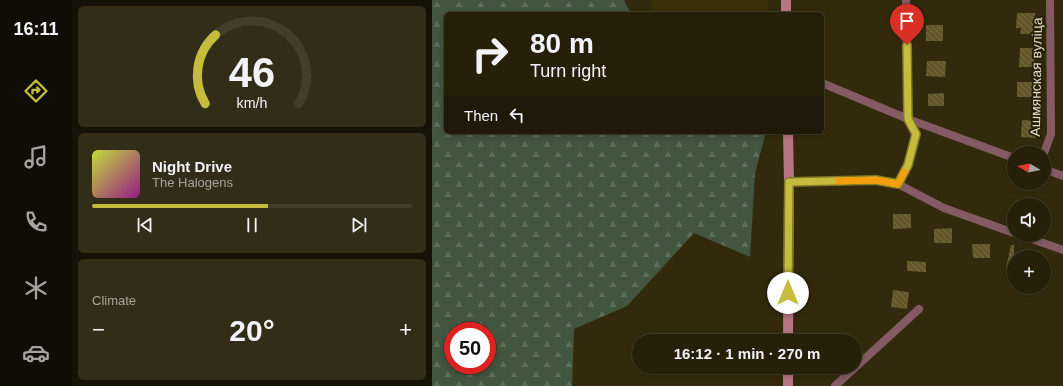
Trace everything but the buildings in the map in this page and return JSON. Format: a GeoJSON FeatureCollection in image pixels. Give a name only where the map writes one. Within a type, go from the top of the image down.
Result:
{"type":"FeatureCollection","features":[{"type":"Feature","properties":{"kind":"main road"},"geometry":{"type":"LineString","coordinates":[[786,0],[786,12]]}},
{"type":"Feature","properties":{"kind":"main road"},"geometry":{"type":"LineString","coordinates":[[788,134],[788,334]]}},
{"type":"Feature","properties":{"kind":"main road"},"geometry":{"type":"LineString","coordinates":[[788,374],[788,386]]}},
{"type":"Feature","properties":{"kind":"street"},"geometry":{"type":"LineString","coordinates":[[898,184],[908,165],[916,134],[908,119],[906,0]]}},
{"type":"Feature","properties":{"kind":"street","name":"Ашмянская вуліца"},"geometry":{"type":"LineString","coordinates":[[1047,146],[1051,134],[1050,0]]}},
{"type":"Feature","properties":{"kind":"street"},"geometry":{"type":"LineString","coordinates":[[824,84],[908,119],[1007,155]]}},
{"type":"Feature","properties":{"kind":"street"},"geometry":{"type":"LineString","coordinates":[[1051,172],[1063,176]]}},
{"type":"Feature","properties":{"kind":"street"},"geometry":{"type":"LineString","coordinates":[[789,182],[876,180],[898,184],[944,208],[1007,230]]}},
{"type":"Feature","properties":{"kind":"street"},"geometry":{"type":"LineString","coordinates":[[1041,242],[1063,250]]}},
{"type":"Feature","properties":{"kind":"street"},"geometry":{"type":"LineString","coordinates":[[835,386],[919,309]]}},
{"type":"Feature","properties":{"kind":"shaded area"},"geometry":{"type":"Polygon","coordinates":[[[652,0],[768,0],[768,12],[652,12],[652,0]]]}},
{"type":"Feature","properties":{"kind":"green space"},"geometry":{"type":"Polygon","coordinates":[[[432,0],[624,0],[630,12],[444,12],[444,134],[765,134],[755,173],[750,257],[694,233],[627,306],[574,329],[572,386],[432,386],[432,0]]]}},
{"type":"Feature","properties":{"kind":"slow traffic"},"geometry":{"type":"LineString","coordinates":[[839,181],[876,180],[898,184],[904,172]]}},
{"type":"Feature","properties":{"kind":"route"},"geometry":{"type":"LineString","coordinates":[[788,293],[789,182],[876,180],[898,184],[908,165],[916,134],[908,119],[907,45]]}}]}
